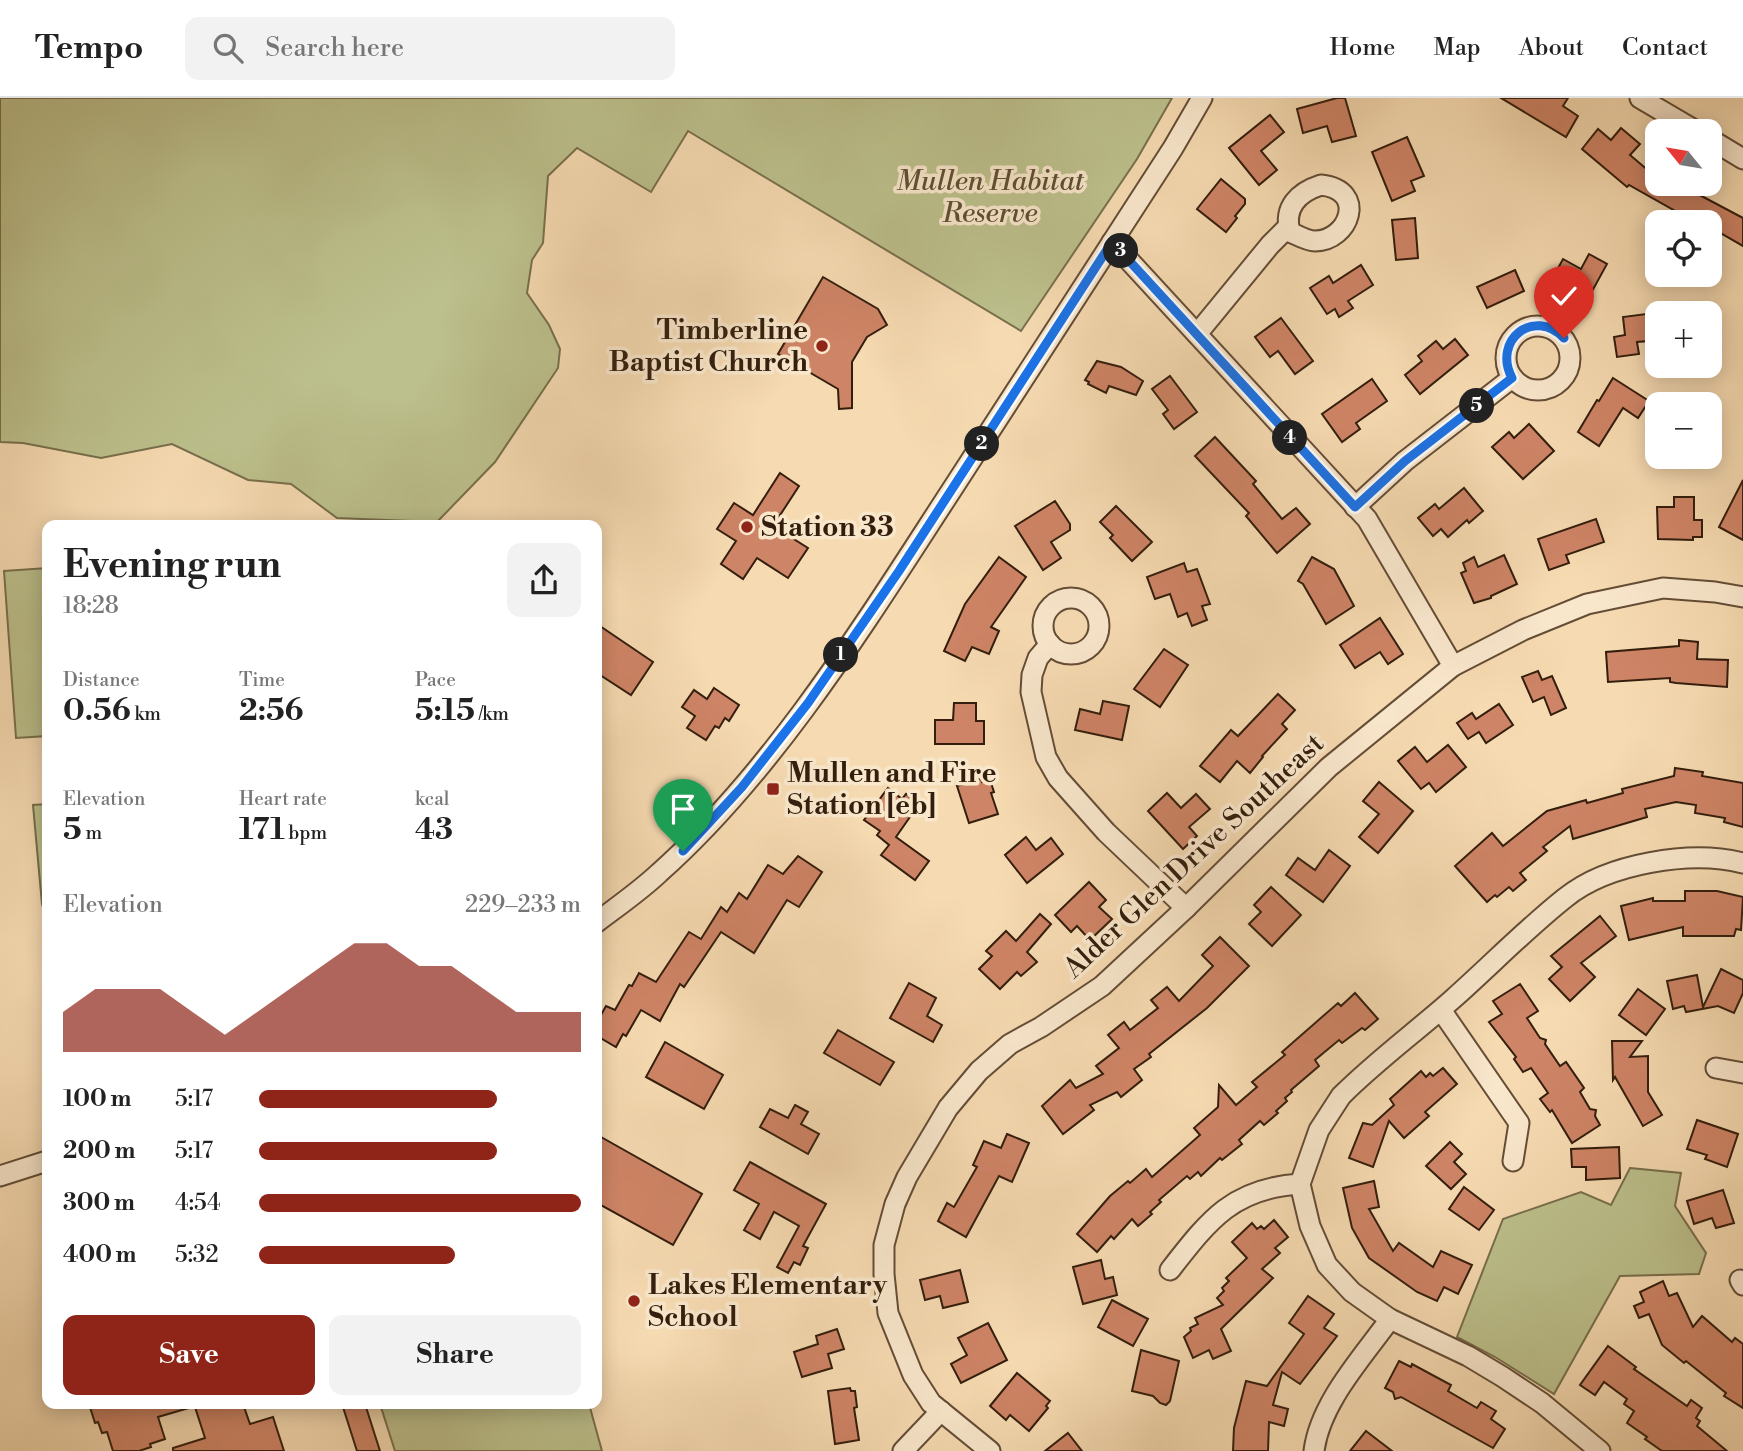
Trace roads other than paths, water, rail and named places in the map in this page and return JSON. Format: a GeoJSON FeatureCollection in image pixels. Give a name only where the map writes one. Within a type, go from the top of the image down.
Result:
{"type":"FeatureCollection","features":[{"type":"Feature","properties":{"kind":"street"},"geometry":{"type":"LineString","coordinates":[[602,918],[683,851],[742,787],[788,730],[899,571],[1173,148],[1202,98]]}},
{"type":"Feature","properties":{"kind":"street"},"geometry":{"type":"LineString","coordinates":[[1640,98],[1676,119]]}},
{"type":"Feature","properties":{"kind":"street"},"geometry":{"type":"LineString","coordinates":[[1722,146],[1743,159]]}},
{"type":"Feature","properties":{"kind":"street"},"geometry":{"type":"LineString","coordinates":[[1196,334],[1288,227]]}},
{"type":"Feature","properties":{"kind":"street"},"geometry":{"type":"LineString","coordinates":[[1112,242],[1367,519],[1453,666]]}},
{"type":"Feature","properties":{"kind":"street"},"geometry":{"type":"LineString","coordinates":[[1355,507],[1405,461],[1512,378]]}},
{"type":"Feature","properties":{"kind":"street","name":"Alder Glen Drive Southeast"},"geometry":{"type":"LineString","coordinates":[[990,1451],[930,1403],[913,1375],[888,1314],[884,1274],[884,1245],[895,1204],[942,1118],[979,1071],[1010,1044],[1102,986],[1186,908],[1329,766],[1453,666],[1523,630],[1587,604],[1663,588],[1743,597]]}},
{"type":"Feature","properties":{"kind":"street"},"geometry":{"type":"LineString","coordinates":[[1050,644],[1038,658],[1032,674],[1031,692],[1046,757],[1058,778],[1106,832],[1186,908]]}},
{"type":"Feature","properties":{"kind":"street"},"geometry":{"type":"LineString","coordinates":[[1600,1451],[1542,1403],[1503,1377],[1468,1356],[1390,1319],[1352,1293],[1326,1265],[1310,1226],[1300,1184],[1319,1130],[1341,1096],[1565,898],[1615,872],[1646,863],[1679,858],[1723,858],[1743,863]]}},
{"type":"Feature","properties":{"kind":"street"},"geometry":{"type":"LineString","coordinates":[[1441,1010],[1519,1123],[1513,1161]]}},
{"type":"Feature","properties":{"kind":"street"},"geometry":{"type":"LineString","coordinates":[[1716,1068],[1743,1073]]}},
{"type":"Feature","properties":{"kind":"street"},"geometry":{"type":"LineString","coordinates":[[0,1176],[42,1163]]}},
{"type":"Feature","properties":{"kind":"street"},"geometry":{"type":"LineString","coordinates":[[1170,1270],[1198,1234],[1225,1208],[1255,1191],[1300,1184]]}},
{"type":"Feature","properties":{"kind":"street"},"geometry":{"type":"LineString","coordinates":[[1314,1451],[1317,1430],[1328,1408],[1390,1319]]}},
{"type":"Feature","properties":{"kind":"street"},"geometry":{"type":"LineString","coordinates":[[903,1451],[941,1411]]}},
{"type":"Feature","properties":{"kind":"place","name":"Timberline Baptist Church"},"geometry":{"type":"Point","coordinates":[822,346]}},
{"type":"Feature","properties":{"kind":"place","name":"Station 33"},"geometry":{"type":"Point","coordinates":[747,527]}},
{"type":"Feature","properties":{"kind":"place","name":"Mullen and Fire Station [eb]"},"geometry":{"type":"Point","coordinates":[773,789]}},
{"type":"Feature","properties":{"kind":"place","name":"Lakes Elementary School"},"geometry":{"type":"Point","coordinates":[634,1301]}},
{"type":"Feature","properties":{"kind":"park label","name":"Mullen Habitat Reserve"},"geometry":{"type":"Point","coordinates":[990,197]}}]}
